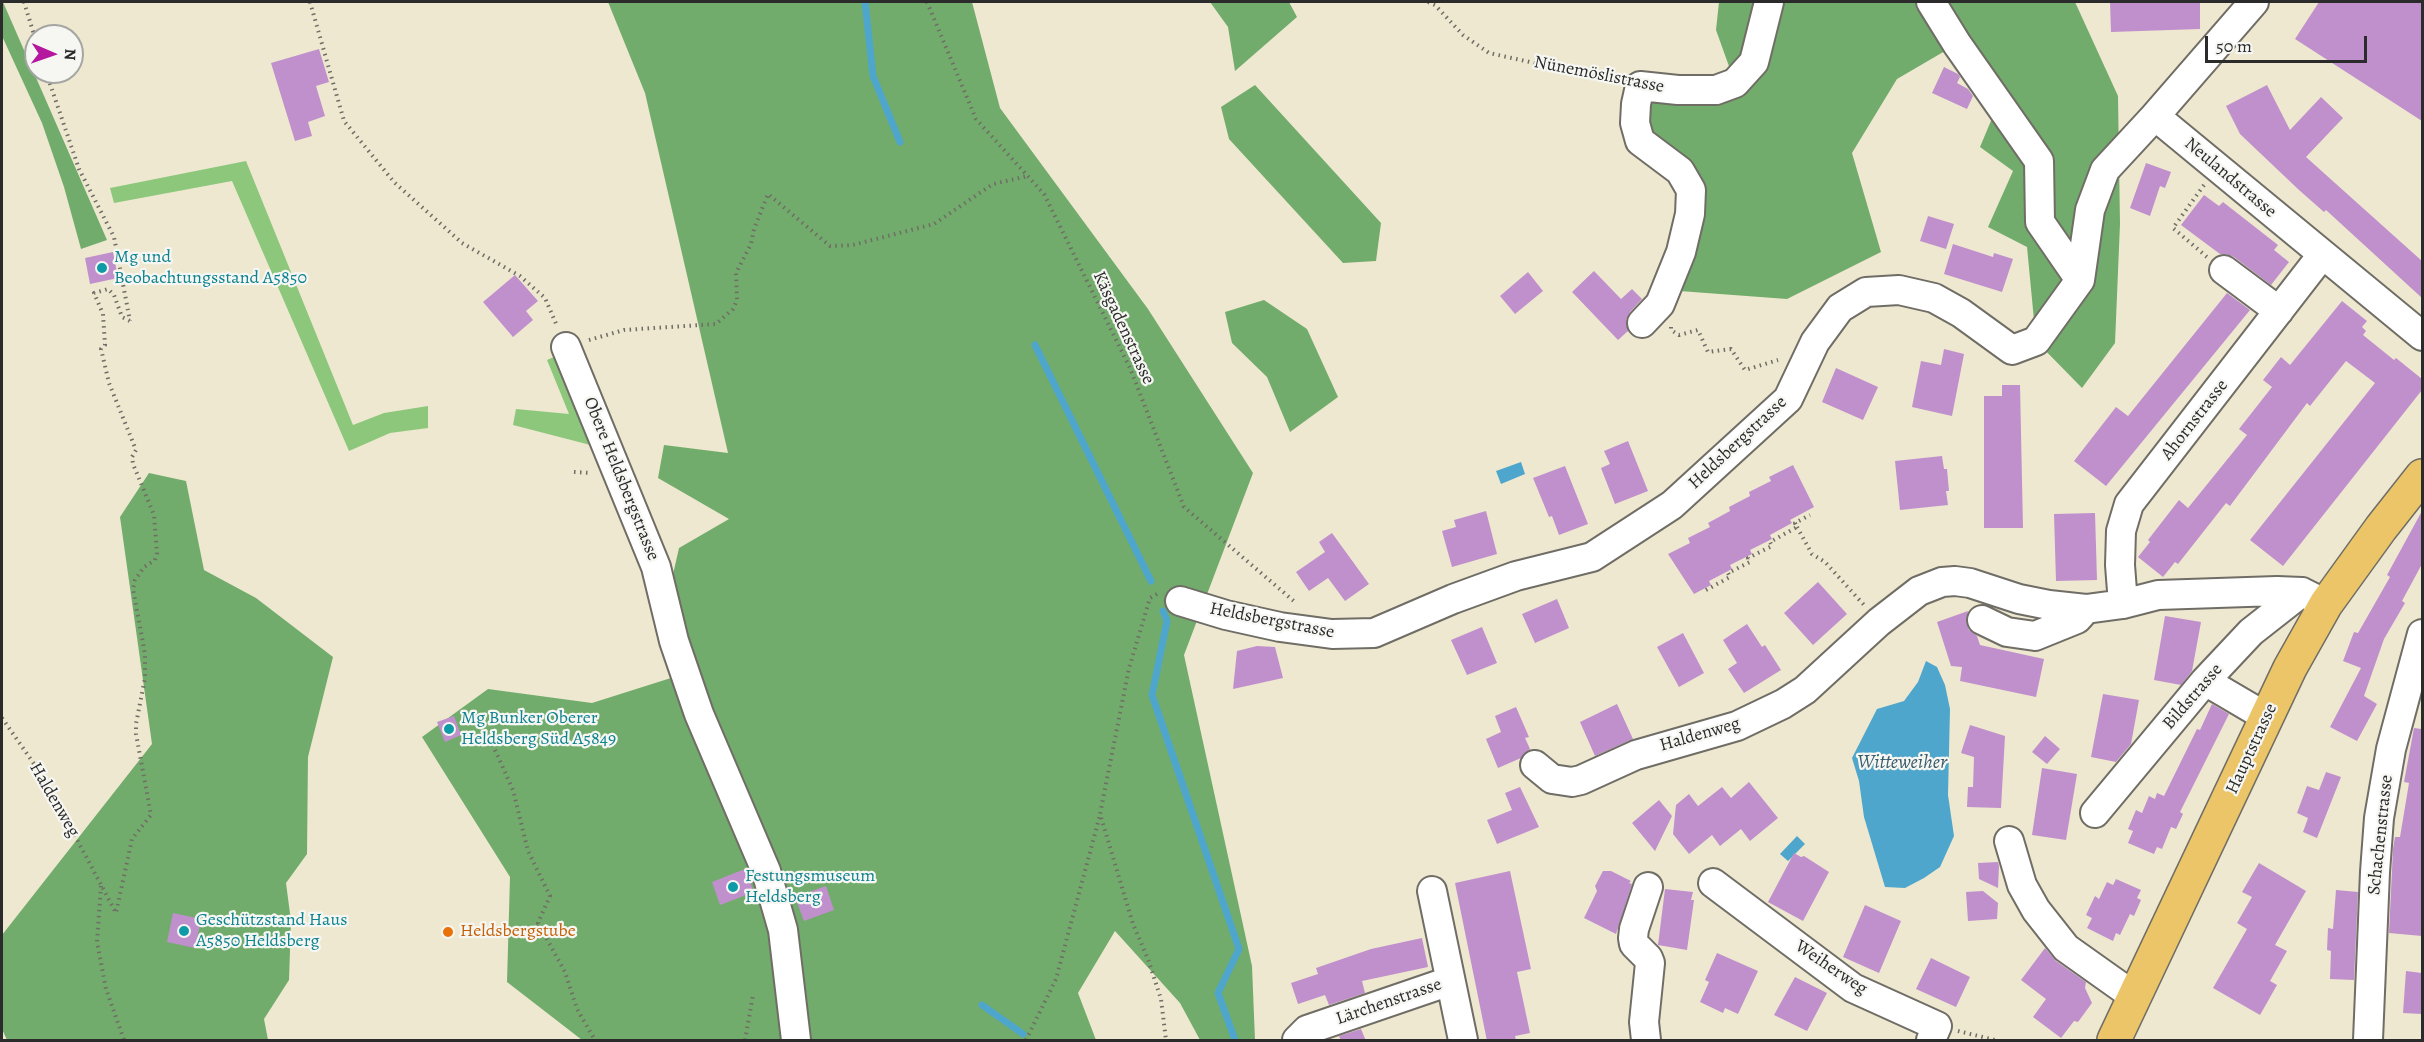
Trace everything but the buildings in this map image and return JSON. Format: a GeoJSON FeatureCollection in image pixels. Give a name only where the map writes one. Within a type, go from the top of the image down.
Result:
{"type":"FeatureCollection","features":[{"type":"Feature","properties":{"kind":"main road","name":"Hauptstrasse"},"geometry":{"type":"LineString","coordinates":[[2114,1041],[2268,718],[2290,668],[2314,598],[2381,528],[2422,476]]}},
{"type":"Feature","properties":{"kind":"street","name":"Nünemöslistrasse"},"geometry":{"type":"LineString","coordinates":[[1640,86],[1678,90],[1716,90],[1735,83],[1754,62],[1770,2]]}},
{"type":"Feature","properties":{"kind":"street"},"geometry":{"type":"LineString","coordinates":[[1931,2],[2039,162],[2040,222],[2080,280]]}},
{"type":"Feature","properties":{"kind":"street"},"geometry":{"type":"LineString","coordinates":[[2155,116],[2254,2]]}},
{"type":"Feature","properties":{"kind":"street"},"geometry":{"type":"LineString","coordinates":[[1640,86],[1635,123],[1640,141],[1680,171],[1691,190],[1690,214],[1681,252],[1660,304],[1647,318]]}},
{"type":"Feature","properties":{"kind":"street","name":"Heldsbergstrasse"},"geometry":{"type":"LineString","coordinates":[[1180,600],[1226,615],[1280,627],[1332,634],[1374,633],[1453,599],[1516,576],[1592,557],[1672,505],[1788,399],[1815,342],[1827,325],[1840,308],[1866,292],[1899,290],[1934,298],[1961,313],[2012,350],[2036,341],[2080,280],[2090,210],[2105,170],[2155,116]]}},
{"type":"Feature","properties":{"kind":"street","name":"Neulandstrasse"},"geometry":{"type":"LineString","coordinates":[[2155,116],[2422,336]]}},
{"type":"Feature","properties":{"kind":"street","name":"Ahornstrasse"},"geometry":{"type":"LineString","coordinates":[[2123,604],[2120,565],[2121,531],[2128,504],[2322,255]]}},
{"type":"Feature","properties":{"kind":"street"},"geometry":{"type":"LineString","coordinates":[[2219,266],[2279,311]]}},
{"type":"Feature","properties":{"kind":"street","name":"Obere Heldsbergstrasse"},"geometry":{"type":"LineString","coordinates":[[566,347],[621,476],[656,567],[674,641],[699,714],[766,871],[783,930],[796,1041]]}},
{"type":"Feature","properties":{"kind":"street","name":"Haldenweg"},"geometry":{"type":"LineString","coordinates":[[1535,765],[1552,779],[1572,782],[1636,755],[1737,726],[1783,704],[1805,690],[1879,622],[1919,591],[1942,582],[1955,580],[2019,599],[2086,609]]}},
{"type":"Feature","properties":{"kind":"street"},"geometry":{"type":"LineString","coordinates":[[1982,620],[2007,632],[2036,636],[2077,619],[2086,609],[2158,596],[2314,598]]}},
{"type":"Feature","properties":{"kind":"street","name":"Bildstrasse"},"geometry":{"type":"LineString","coordinates":[[2095,813],[2205,681],[2252,632],[2314,598]]}},
{"type":"Feature","properties":{"kind":"street","name":"Schachenstrasse"},"geometry":{"type":"LineString","coordinates":[[2368,1041],[2379,818],[2391,749],[2418,670],[2422,634]]}},
{"type":"Feature","properties":{"kind":"street"},"geometry":{"type":"LineString","coordinates":[[2205,681],[2268,718]]}},
{"type":"Feature","properties":{"kind":"street"},"geometry":{"type":"LineString","coordinates":[[2009,841],[2022,885],[2036,910],[2066,948],[2135,997]]}},
{"type":"Feature","properties":{"kind":"street","name":"Weiherweg"},"geometry":{"type":"LineString","coordinates":[[1713,883],[1854,988],[1934,1033]]}},
{"type":"Feature","properties":{"kind":"street"},"geometry":{"type":"LineString","coordinates":[[1646,1041],[1644,1022],[1650,963],[1634,944],[1633,938],[1648,887]]}},
{"type":"Feature","properties":{"kind":"street","name":"Lärchenstrasse"},"geometry":{"type":"LineString","coordinates":[[1432,891],[1463,1041]]}},
{"type":"Feature","properties":{"kind":"street","name":"Lärchenstrasse"},"geometry":{"type":"LineString","coordinates":[[1297,1041],[1307,1030],[1450,981]]}},
{"type":"Feature","properties":{"kind":"path"},"geometry":{"type":"LineString","coordinates":[[24,2],[31,24]]}},
{"type":"Feature","properties":{"kind":"path"},"geometry":{"type":"LineString","coordinates":[[310,2],[344,121],[393,182],[462,243],[520,276],[545,298],[566,347],[624,330],[716,324],[733,309],[737,300],[736,273],[751,244],[754,229],[768,195],[830,246],[853,245],[934,224],[993,184],[1028,176]]}},
{"type":"Feature","properties":{"kind":"path","name":"Käsgadenstrasse"},"geometry":{"type":"LineString","coordinates":[[927,2],[976,119],[1044,194],[1130,368],[1184,507],[1297,604]]}},
{"type":"Feature","properties":{"kind":"path","name":"Nünemöslistrasse"},"geometry":{"type":"LineString","coordinates":[[1428,2],[1436,5],[1463,35],[1489,53],[1640,86]]}},
{"type":"Feature","properties":{"kind":"path","name":"Haldenweg"},"geometry":{"type":"LineString","coordinates":[[2,718],[45,781],[116,913],[132,839],[151,815],[136,734],[145,678],[145,654],[133,589],[135,580],[144,567],[155,560],[158,553],[154,515],[133,464],[132,457],[136,450],[108,383],[101,349],[105,345],[103,314],[94,293],[108,289],[114,295],[122,317],[130,321],[114,237],[79,169],[50,84]]}},
{"type":"Feature","properties":{"kind":"path"},"geometry":{"type":"LineString","coordinates":[[2217,168],[2173,228],[2219,266]]}},
{"type":"Feature","properties":{"kind":"path"},"geometry":{"type":"LineString","coordinates":[[1647,318],[1660,325],[1671,322],[1671,330],[1679,335],[1698,330],[1708,352],[1731,349],[1745,370],[1780,360]]}},
{"type":"Feature","properties":{"kind":"path"},"geometry":{"type":"LineString","coordinates":[[1810,515],[1795,523],[1812,555],[1825,562],[1860,601]]}},
{"type":"Feature","properties":{"kind":"path"},"geometry":{"type":"LineString","coordinates":[[1706,590],[1730,577],[1728,573],[1750,562],[1748,558],[1772,546],[1770,543],[1797,527]]}},
{"type":"Feature","properties":{"kind":"path"},"geometry":{"type":"LineString","coordinates":[[1026,1041],[1056,979],[1100,814],[1129,668],[1150,598],[1159,594],[1180,600]]}},
{"type":"Feature","properties":{"kind":"path"},"geometry":{"type":"LineString","coordinates":[[490,739],[513,790],[528,851],[550,896],[538,923],[565,972],[577,1009],[595,1041]]}},
{"type":"Feature","properties":{"kind":"path"},"geometry":{"type":"LineString","coordinates":[[1100,814],[1133,924],[1148,959],[1161,999],[1167,1041]]}},
{"type":"Feature","properties":{"kind":"path"},"geometry":{"type":"LineString","coordinates":[[101,885],[97,942],[106,989],[124,1041]]}},
{"type":"Feature","properties":{"kind":"path"},"geometry":{"type":"LineString","coordinates":[[745,1041],[753,995]]}},
{"type":"Feature","properties":{"kind":"path"},"geometry":{"type":"LineString","coordinates":[[1934,1033],[1995,1041]]}},
{"type":"Feature","properties":{"kind":"green space"},"geometry":{"type":"Polygon","coordinates":[[[3,2],[24,50],[24,84],[2,36],[3,2]]]}},
{"type":"Feature","properties":{"kind":"green space"},"geometry":{"type":"Polygon","coordinates":[[[608,2],[972,2],[1000,108],[1148,309],[1253,473],[1184,655],[1252,966],[1255,1040],[1200,1040],[1180,1003],[1115,931],[1078,993],[1096,1040],[582,1040],[507,982],[510,877],[422,737],[488,689],[592,703],[693,671],[663,618],[679,548],[729,519],[658,478],[664,445],[728,453],[645,93],[608,2]]]}},
{"type":"Feature","properties":{"kind":"green space"},"geometry":{"type":"Polygon","coordinates":[[[1210,2],[1289,2],[1297,17],[1235,71],[1228,27],[1210,2]]]}},
{"type":"Feature","properties":{"kind":"green space"},"geometry":{"type":"Polygon","coordinates":[[[1719,2],[2075,2],[2118,96],[2120,224],[2115,343],[2082,388],[2036,341],[2027,247],[1988,227],[2013,171],[1980,147],[1998,104],[1957,44],[1897,79],[1852,153],[1881,252],[1787,299],[1666,290],[1691,190],[1640,141],[1636,104],[1735,83],[1716,30],[1719,2]]]}},
{"type":"Feature","properties":{"kind":"green space"},"geometry":{"type":"Polygon","coordinates":[[[24,84],[39,84],[107,240],[81,249],[64,187],[42,123],[24,84]]]}},
{"type":"Feature","properties":{"kind":"green space"},"geometry":{"type":"Polygon","coordinates":[[[1255,85],[1381,223],[1376,261],[1343,263],[1229,139],[1221,107],[1255,85]]]}},
{"type":"Feature","properties":{"kind":"green space"},"geometry":{"type":"Polygon","coordinates":[[[246,161],[353,425],[384,413],[428,406],[428,428],[390,433],[349,451],[232,181],[114,203],[110,188],[246,161]]]}},
{"type":"Feature","properties":{"kind":"green space"},"geometry":{"type":"Polygon","coordinates":[[[1264,300],[1307,329],[1338,397],[1290,432],[1267,377],[1232,343],[1225,312],[1264,300]]]}},
{"type":"Feature","properties":{"kind":"green space"},"geometry":{"type":"Polygon","coordinates":[[[563,353],[602,448],[513,425],[516,409],[569,414],[547,360],[563,353]]]}},
{"type":"Feature","properties":{"kind":"green space"},"geometry":{"type":"Polygon","coordinates":[[[149,473],[186,481],[204,570],[256,598],[333,657],[308,757],[307,854],[286,883],[291,921],[289,980],[264,1019],[268,1040],[7,1040],[2,1029],[2,935],[152,744],[120,517],[149,473]]]}},
{"type":"Feature","properties":{"kind":"water"},"geometry":{"type":"Polygon","coordinates":[[[1521,462],[1525,474],[1501,484],[1496,471],[1521,462]]]}},
{"type":"Feature","properties":{"kind":"water","name":"Witteweiher"},"geometry":{"type":"Polygon","coordinates":[[[1926,661],[1937,667],[1945,685],[1950,709],[1948,795],[1954,836],[1940,867],[1905,888],[1885,887],[1864,817],[1859,781],[1852,758],[1877,709],[1904,701],[1918,682],[1926,661]]]}},
{"type":"Feature","properties":{"kind":"water"},"geometry":{"type":"Polygon","coordinates":[[[1797,836],[1805,844],[1788,861],[1780,854],[1797,836]]]}},
{"type":"Feature","properties":{"kind":"waterway"},"geometry":{"type":"LineString","coordinates":[[865,2],[873,76],[900,142]]}},
{"type":"Feature","properties":{"kind":"waterway"},"geometry":{"type":"LineString","coordinates":[[1035,345],[1151,581]]}},
{"type":"Feature","properties":{"kind":"waterway"},"geometry":{"type":"LineString","coordinates":[[1163,611],[1167,621],[1152,695],[1239,949],[1218,993],[1235,1040]]}},
{"type":"Feature","properties":{"kind":"waterway"},"geometry":{"type":"LineString","coordinates":[[982,1005],[1023,1034]]}},
{"type":"Feature","properties":{"kind":"place","name":"Mg und Beobachtungsstand A5850"},"geometry":{"type":"Point","coordinates":[102,268]}},
{"type":"Feature","properties":{"kind":"place","name":"Mg Bunker Oberer Heldsberg Süd A5849"},"geometry":{"type":"Point","coordinates":[449,729]}},
{"type":"Feature","properties":{"kind":"place","name":"Festungsmuseum Heldsberg"},"geometry":{"type":"Point","coordinates":[733,887]}},
{"type":"Feature","properties":{"kind":"place","name":"Geschützstand Haus A5850 Heldsberg"},"geometry":{"type":"Point","coordinates":[184,931]}},
{"type":"Feature","properties":{"kind":"place","name":"Heldsbergstube"},"geometry":{"type":"Point","coordinates":[448,932]}}]}
